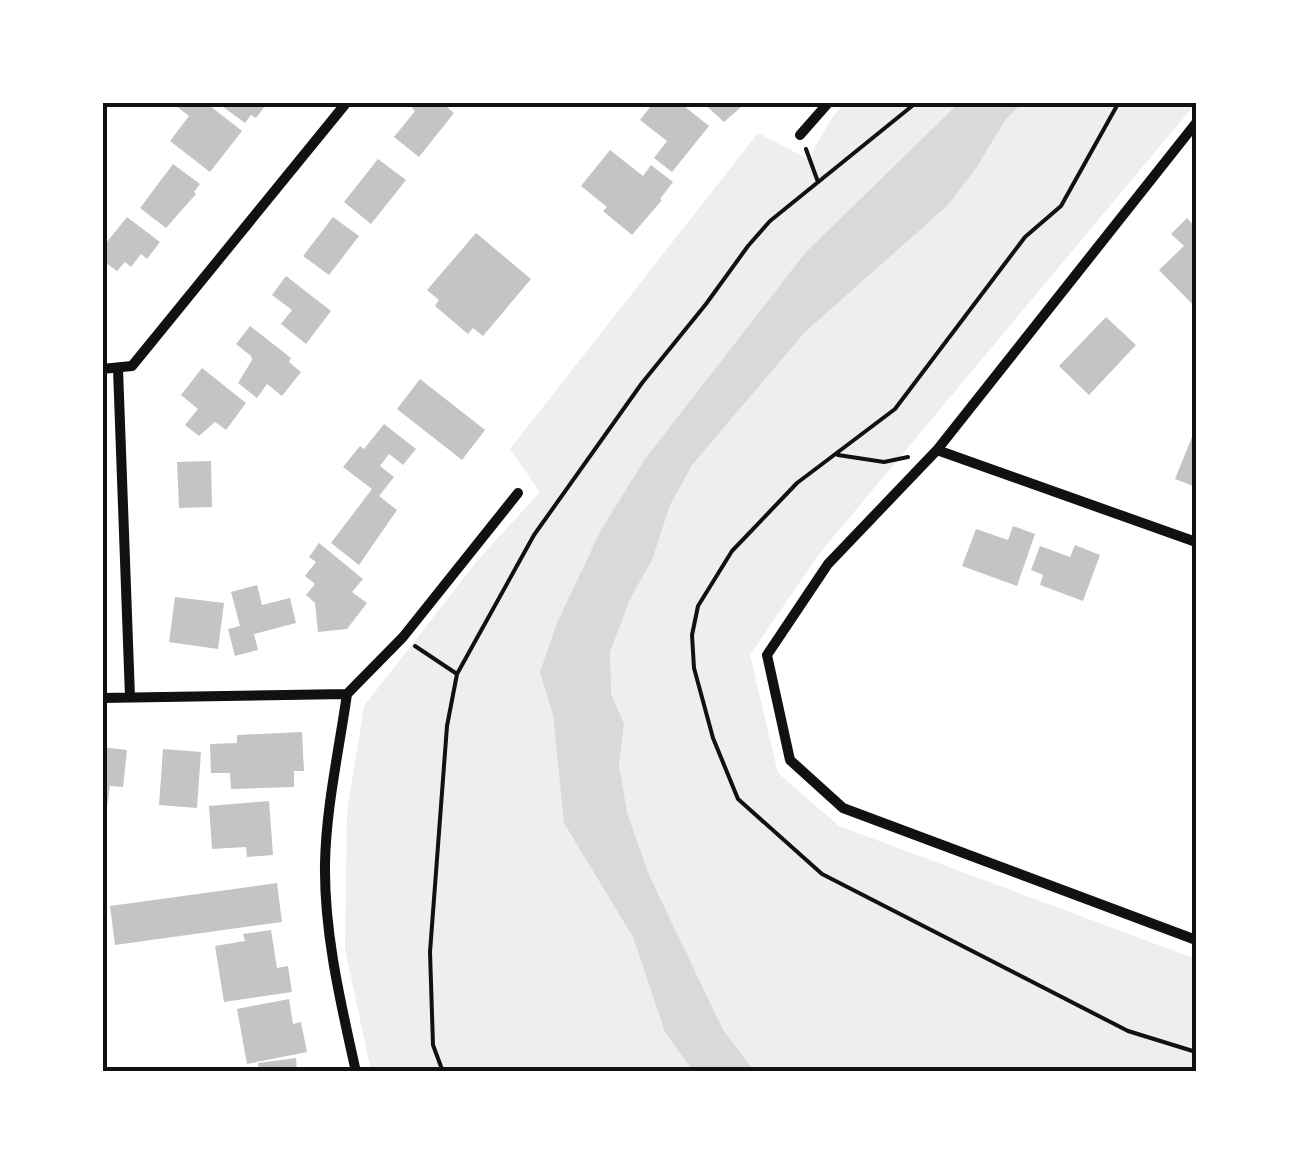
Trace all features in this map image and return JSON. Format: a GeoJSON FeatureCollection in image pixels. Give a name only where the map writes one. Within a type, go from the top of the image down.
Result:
{"type":"FeatureCollection","features":[{"type":"Feature","properties":{"kind":"street"},"geometry":{"type":"LineString","coordinates":[[102,369],[132,366],[347,102]]}},
{"type":"Feature","properties":{"kind":"street"},"geometry":{"type":"LineString","coordinates":[[800,135],[829,102]]}},
{"type":"Feature","properties":{"kind":"street"},"geometry":{"type":"LineString","coordinates":[[1196,123],[937,450],[828,564],[767,656],[790,760],[843,808],[1196,940]]}},
{"type":"Feature","properties":{"kind":"street"},"geometry":{"type":"LineString","coordinates":[[118,369],[130,697]]}},
{"type":"Feature","properties":{"kind":"street"},"geometry":{"type":"LineString","coordinates":[[937,450],[1196,542]]}},
{"type":"Feature","properties":{"kind":"street"},"geometry":{"type":"LineString","coordinates":[[356,1072],[337,983],[325,862],[346,694],[403,637],[518,493]]}},
{"type":"Feature","properties":{"kind":"street"},"geometry":{"type":"LineString","coordinates":[[102,698],[346,694]]}},
{"type":"Feature","properties":{"kind":"path"},"geometry":{"type":"LineString","coordinates":[[443,1072],[433,1045],[430,952],[447,726],[457,674],[534,535],[642,383],[748,246],[770,221],[917,102]]}},
{"type":"Feature","properties":{"kind":"path"},"geometry":{"type":"LineString","coordinates":[[1119,102],[1062,206],[1025,237],[895,409],[797,483],[732,551],[698,606],[692,635],[694,668],[713,738],[738,800],[822,874],[1128,1031],[1196,1052]]}},
{"type":"Feature","properties":{"kind":"path"},"geometry":{"type":"LineString","coordinates":[[800,135],[818,182]]}},
{"type":"Feature","properties":{"kind":"path"},"geometry":{"type":"LineString","coordinates":[[836,455],[884,462],[937,450]]}},
{"type":"Feature","properties":{"kind":"path"},"geometry":{"type":"LineString","coordinates":[[403,637],[457,674]]}},
{"type":"Feature","properties":{"kind":"shaded area"},"geometry":{"type":"Polygon","coordinates":[[[846,103],[1196,103],[819,554],[750,655],[778,773],[839,826],[1196,959],[1196,1071],[371,1071],[345,949],[347,812],[364,706],[477,561],[540,492],[510,449],[758,133],[808,159],[833,116],[846,103]]]}},
{"type":"Feature","properties":{"kind":"shaded area"},"geometry":{"type":"Polygon","coordinates":[[[959,103],[1022,103],[1006,119],[947,206],[805,332],[692,465],[670,505],[652,560],[630,599],[610,652],[611,693],[624,724],[619,765],[627,813],[649,875],[723,1030],[754,1071],[693,1071],[665,1032],[633,937],[564,823],[553,715],[540,672],[557,623],[601,530],[645,459],[806,252],[959,103]]]}},
{"type":"Feature","properties":{"kind":"building"},"geometry":{"type":"Polygon","coordinates":[[[205,102],[242,131],[210,172],[170,141],[189,116],[175,105],[205,102]]]}},
{"type":"Feature","properties":{"kind":"building"},"geometry":{"type":"Polygon","coordinates":[[[225,102],[268,102],[256,118],[251,115],[245,123],[222,106],[225,102]]]}},
{"type":"Feature","properties":{"kind":"building"},"geometry":{"type":"Polygon","coordinates":[[[417,102],[441,102],[454,113],[419,157],[394,137],[415,111],[412,108],[417,102]]]}},
{"type":"Feature","properties":{"kind":"building"},"geometry":{"type":"Polygon","coordinates":[[[654,102],[679,102],[709,126],[672,172],[654,158],[667,141],[640,120],[654,102]]]}},
{"type":"Feature","properties":{"kind":"building"},"geometry":{"type":"Polygon","coordinates":[[[702,102],[747,102],[724,122],[702,102]]]}},
{"type":"Feature","properties":{"kind":"building"},"geometry":{"type":"Polygon","coordinates":[[[610,150],[643,176],[651,165],[673,182],[632,235],[581,186],[610,150]]]}},
{"type":"Feature","properties":{"kind":"building"},"geometry":{"type":"Polygon","coordinates":[[[378,159],[406,180],[371,224],[344,202],[378,159]]]}},
{"type":"Feature","properties":{"kind":"building"},"geometry":{"type":"Polygon","coordinates":[[[173,164],[200,184],[166,228],[140,208],[173,164]]]}},
{"type":"Feature","properties":{"kind":"building"},"geometry":{"type":"Polygon","coordinates":[[[127,217],[160,242],[147,259],[141,254],[131,267],[125,262],[117,271],[102,260],[102,248],[127,217]]]}},
{"type":"Feature","properties":{"kind":"building"},"geometry":{"type":"Polygon","coordinates":[[[333,217],[359,236],[329,275],[303,256],[333,217]]]}},
{"type":"Feature","properties":{"kind":"building"},"geometry":{"type":"Polygon","coordinates":[[[1187,218],[1196,228],[1196,308],[1159,270],[1184,246],[1171,234],[1187,218]]]}},
{"type":"Feature","properties":{"kind":"building"},"geometry":{"type":"Polygon","coordinates":[[[476,233],[531,279],[483,336],[473,328],[468,334],[435,306],[439,300],[427,290],[476,233]]]}},
{"type":"Feature","properties":{"kind":"building"},"geometry":{"type":"Polygon","coordinates":[[[286,276],[331,311],[306,344],[281,324],[292,310],[272,295],[286,276]]]}},
{"type":"Feature","properties":{"kind":"building"},"geometry":{"type":"Polygon","coordinates":[[[1106,317],[1136,345],[1089,395],[1059,366],[1106,317]]]}},
{"type":"Feature","properties":{"kind":"building"},"geometry":{"type":"Polygon","coordinates":[[[250,326],[291,358],[289,362],[301,372],[282,396],[267,384],[257,398],[238,383],[252,360],[236,344],[250,326]]]}},
{"type":"Feature","properties":{"kind":"building"},"geometry":{"type":"Polygon","coordinates":[[[202,368],[246,403],[226,430],[215,422],[199,436],[185,425],[198,409],[181,395],[202,368]]]}},
{"type":"Feature","properties":{"kind":"building"},"geometry":{"type":"Polygon","coordinates":[[[420,379],[485,430],[462,460],[397,409],[420,379]]]}},
{"type":"Feature","properties":{"kind":"building"},"geometry":{"type":"Polygon","coordinates":[[[384,424],[416,449],[403,465],[389,454],[380,466],[394,477],[379,496],[397,510],[359,565],[331,543],[372,489],[343,467],[384,424]]]}},
{"type":"Feature","properties":{"kind":"building"},"geometry":{"type":"Polygon","coordinates":[[[1196,427],[1196,487],[1175,479],[1196,427]]]}},
{"type":"Feature","properties":{"kind":"building"},"geometry":{"type":"Polygon","coordinates":[[[211,461],[212,507],[179,508],[177,462],[211,461]]]}},
{"type":"Feature","properties":{"kind":"building"},"geometry":{"type":"Polygon","coordinates":[[[1013,526],[1035,534],[1017,586],[962,566],[976,529],[1008,540],[1013,526]]]}},
{"type":"Feature","properties":{"kind":"building"},"geometry":{"type":"Polygon","coordinates":[[[319,543],[363,579],[352,592],[367,603],[347,629],[318,632],[315,603],[306,595],[315,584],[305,576],[316,562],[309,557],[319,543]]]}},
{"type":"Feature","properties":{"kind":"building"},"geometry":{"type":"Polygon","coordinates":[[[1075,545],[1100,555],[1083,601],[1040,585],[1043,575],[1031,570],[1040,546],[1070,557],[1075,545]]]}},
{"type":"Feature","properties":{"kind":"building"},"geometry":{"type":"Polygon","coordinates":[[[257,585],[262,605],[290,598],[296,623],[254,634],[258,650],[235,656],[228,629],[240,626],[231,592],[257,585]]]}},
{"type":"Feature","properties":{"kind":"building"},"geometry":{"type":"Polygon","coordinates":[[[175,597],[224,603],[218,649],[169,642],[175,597]]]}},
{"type":"Feature","properties":{"kind":"building"},"geometry":{"type":"Polygon","coordinates":[[[302,732],[304,771],[294,771],[294,787],[231,789],[230,773],[211,773],[210,744],[237,743],[237,735],[302,732]]]}},
{"type":"Feature","properties":{"kind":"building"},"geometry":{"type":"Polygon","coordinates":[[[102,747],[127,750],[123,787],[110,786],[106,814],[102,814],[102,747]]]}},
{"type":"Feature","properties":{"kind":"building"},"geometry":{"type":"Polygon","coordinates":[[[163,749],[201,752],[197,808],[159,805],[163,749]]]}},
{"type":"Feature","properties":{"kind":"building"},"geometry":{"type":"Polygon","coordinates":[[[269,801],[273,855],[247,857],[246,847],[212,849],[209,806],[269,801]]]}},
{"type":"Feature","properties":{"kind":"building"},"geometry":{"type":"Polygon","coordinates":[[[277,883],[282,922],[115,945],[110,906],[277,883]]]}},
{"type":"Feature","properties":{"kind":"building"},"geometry":{"type":"Polygon","coordinates":[[[271,930],[277,968],[288,966],[292,992],[224,1002],[215,946],[245,941],[243,934],[271,930]]]}},
{"type":"Feature","properties":{"kind":"building"},"geometry":{"type":"Polygon","coordinates":[[[289,999],[293,1024],[301,1022],[307,1052],[247,1064],[237,1009],[289,999]]]}},
{"type":"Feature","properties":{"kind":"building"},"geometry":{"type":"Polygon","coordinates":[[[296,1058],[297,1072],[259,1072],[258,1063],[296,1058]]]}}]}
